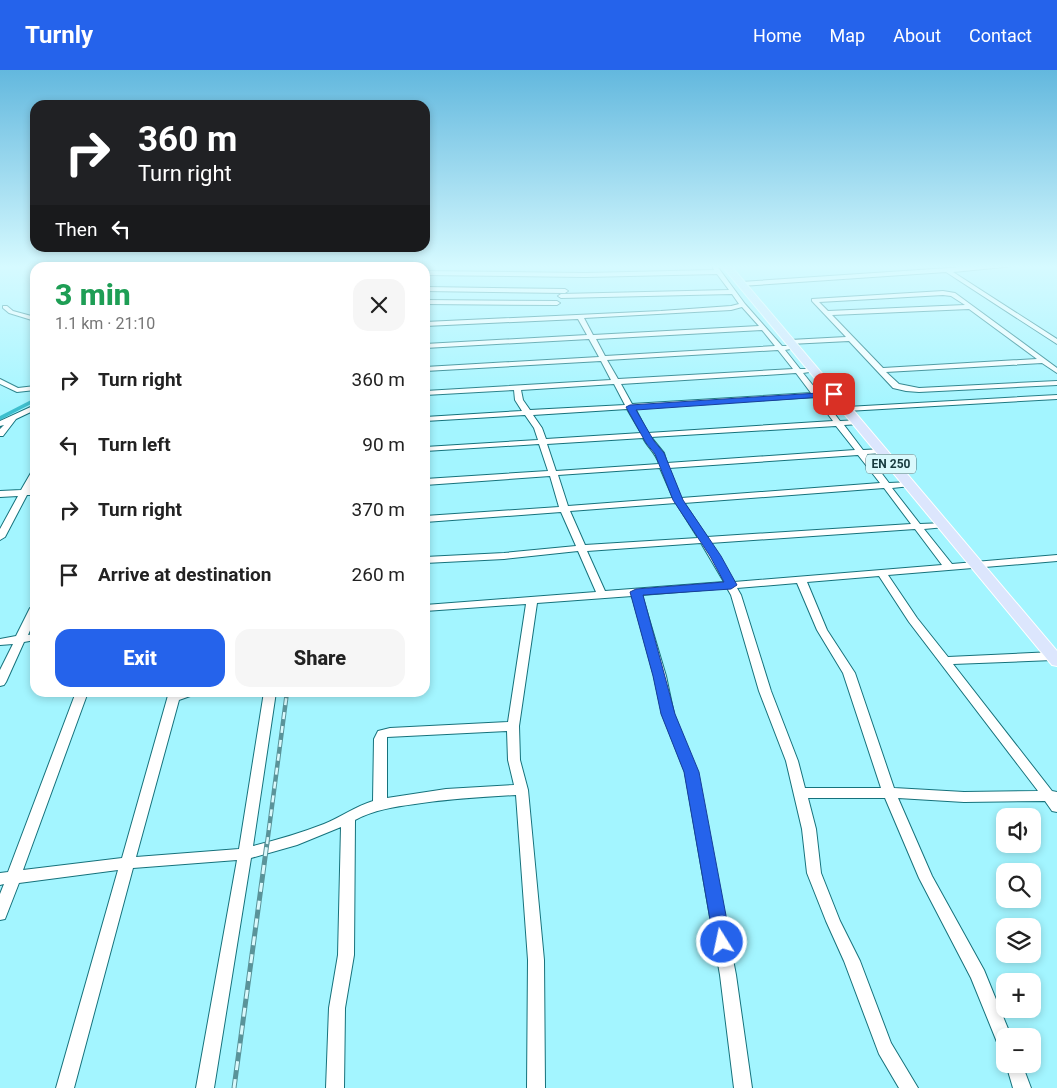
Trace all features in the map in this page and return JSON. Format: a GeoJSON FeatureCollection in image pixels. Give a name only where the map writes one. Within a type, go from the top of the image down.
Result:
{"type":"FeatureCollection","features":[{"type":"Feature","properties":{"kind":"main road","name":"EN 250"},"geometry":{"type":"LineString","coordinates":[[759,314],[788,346],[814,370],[1055,658]]}},
{"type":"Feature","properties":{"kind":"street"},"geometry":{"type":"LineString","coordinates":[[16,314],[30,318]]}},
{"type":"Feature","properties":{"kind":"street"},"geometry":{"type":"LineString","coordinates":[[554,318],[555,314]]}},
{"type":"Feature","properties":{"kind":"street"},"geometry":{"type":"LineString","coordinates":[[430,324],[639,314]]}},
{"type":"Feature","properties":{"kind":"street"},"geometry":{"type":"LineString","coordinates":[[751,314],[764,328],[788,346],[798,371],[949,567]]}},
{"type":"Feature","properties":{"kind":"street"},"geometry":{"type":"LineString","coordinates":[[827,314],[837,314]]}},
{"type":"Feature","properties":{"kind":"street"},"geometry":{"type":"LineString","coordinates":[[827,314],[896,386],[911,390],[1057,382]]}},
{"type":"Feature","properties":{"kind":"street"},"geometry":{"type":"LineString","coordinates":[[981,314],[1057,371]]}},
{"type":"Feature","properties":{"kind":"street"},"geometry":{"type":"LineString","coordinates":[[1014,314],[1057,342]]}},
{"type":"Feature","properties":{"kind":"street"},"geometry":{"type":"LineString","coordinates":[[580,317],[646,436],[660,453],[678,500],[731,585],[745,621],[775,720],[792,761],[809,829],[814,873],[833,921],[852,961],[885,1048],[909,1088]]}},
{"type":"Feature","properties":{"kind":"street"},"geometry":{"type":"LineString","coordinates":[[430,346],[764,328]]}},
{"type":"Feature","properties":{"kind":"street"},"geometry":{"type":"LineString","coordinates":[[430,368],[788,346],[850,339]]}},
{"type":"Feature","properties":{"kind":"street"},"geometry":{"type":"LineString","coordinates":[[882,370],[1044,361]]}},
{"type":"Feature","properties":{"kind":"street"},"geometry":{"type":"LineString","coordinates":[[430,393],[814,370]]}},
{"type":"Feature","properties":{"kind":"street"},"geometry":{"type":"LineString","coordinates":[[0,381],[17,390],[30,389]]}},
{"type":"Feature","properties":{"kind":"street"},"geometry":{"type":"LineString","coordinates":[[517,388],[519,400],[538,428],[565,510],[602,595]]}},
{"type":"Feature","properties":{"kind":"street"},"geometry":{"type":"LineString","coordinates":[[430,419],[834,394]]}},
{"type":"Feature","properties":{"kind":"street"},"geometry":{"type":"LineString","coordinates":[[847,409],[1057,397]]}},
{"type":"Feature","properties":{"kind":"street"},"geometry":{"type":"LineString","coordinates":[[0,424],[30,410]]}},
{"type":"Feature","properties":{"kind":"street"},"geometry":{"type":"LineString","coordinates":[[0,434],[16,418]]}},
{"type":"Feature","properties":{"kind":"street"},"geometry":{"type":"LineString","coordinates":[[430,449],[839,425],[857,422]]}},
{"type":"Feature","properties":{"kind":"street"},"geometry":{"type":"LineString","coordinates":[[430,482],[880,451]]}},
{"type":"Feature","properties":{"kind":"street"},"geometry":{"type":"LineString","coordinates":[[430,519],[908,484]]}},
{"type":"Feature","properties":{"kind":"street"},"geometry":{"type":"LineString","coordinates":[[0,494],[30,492]]}},
{"type":"Feature","properties":{"kind":"street"},"geometry":{"type":"LineString","coordinates":[[0,537],[30,492]]}},
{"type":"Feature","properties":{"kind":"street"},"geometry":{"type":"LineString","coordinates":[[430,560],[942,525]]}},
{"type":"Feature","properties":{"kind":"street"},"geometry":{"type":"LineString","coordinates":[[430,608],[1057,558]]}},
{"type":"Feature","properties":{"kind":"street"},"geometry":{"type":"LineString","coordinates":[[882,573],[914,620],[1055,800]]}},
{"type":"Feature","properties":{"kind":"street"},"geometry":{"type":"LineString","coordinates":[[801,579],[822,630],[849,673],[888,793],[926,878],[978,975],[1000,1028]]}},
{"type":"Feature","properties":{"kind":"street"},"geometry":{"type":"LineString","coordinates":[[636,592],[660,676],[668,714],[691,772],[728,975],[743,1088]]}},
{"type":"Feature","properties":{"kind":"street"},"geometry":{"type":"LineString","coordinates":[[532,600],[512,726],[514,760],[522,790],[536,960],[536,1088]]}},
{"type":"Feature","properties":{"kind":"street"},"geometry":{"type":"LineString","coordinates":[[0,682],[30,619]]}},
{"type":"Feature","properties":{"kind":"street"},"geometry":{"type":"LineString","coordinates":[[0,642],[30,638]]}},
{"type":"Feature","properties":{"kind":"street"},"geometry":{"type":"LineString","coordinates":[[946,661],[1055,658]]}},
{"type":"Feature","properties":{"kind":"street"},"geometry":{"type":"LineString","coordinates":[[0,914],[80,697]]}},
{"type":"Feature","properties":{"kind":"street"},"geometry":{"type":"LineString","coordinates":[[65,1088],[129,863],[173,697]]}},
{"type":"Feature","properties":{"kind":"street"},"geometry":{"type":"LineString","coordinates":[[205,1088],[245,854],[269,697]]}},
{"type":"Feature","properties":{"kind":"street"},"geometry":{"type":"LineString","coordinates":[[380,804],[380,739],[382,734],[390,732],[512,726]]}},
{"type":"Feature","properties":{"kind":"street"},"geometry":{"type":"LineString","coordinates":[[0,879],[129,863],[245,854],[330,827],[380,804],[446,794],[522,790]]}},
{"type":"Feature","properties":{"kind":"street"},"geometry":{"type":"LineString","coordinates":[[799,793],[888,793],[1055,800]]}},
{"type":"Feature","properties":{"kind":"street"},"geometry":{"type":"LineString","coordinates":[[335,1088],[337,1008],[346,955],[348,818]]}},
{"type":"Feature","properties":{"kind":"street"},"geometry":{"type":"LineString","coordinates":[[1017,1073],[1022,1088]]}},
{"type":"Feature","properties":{"kind":"waterway"},"geometry":{"type":"LineString","coordinates":[[0,418],[30,403]]}},
{"type":"Feature","properties":{"kind":"railway"},"geometry":{"type":"LineString","coordinates":[[267,844],[286,697]]}},
{"type":"Feature","properties":{"kind":"railway"},"geometry":{"type":"LineString","coordinates":[[234,1088],[267,843]]}},
{"type":"Feature","properties":{"kind":"route"},"geometry":{"type":"LineString","coordinates":[[722,942],[691,772],[668,714],[660,676],[636,592],[731,585],[715,556],[678,500],[667,476],[660,453],[650,443],[630,407],[834,394]]}}]}
